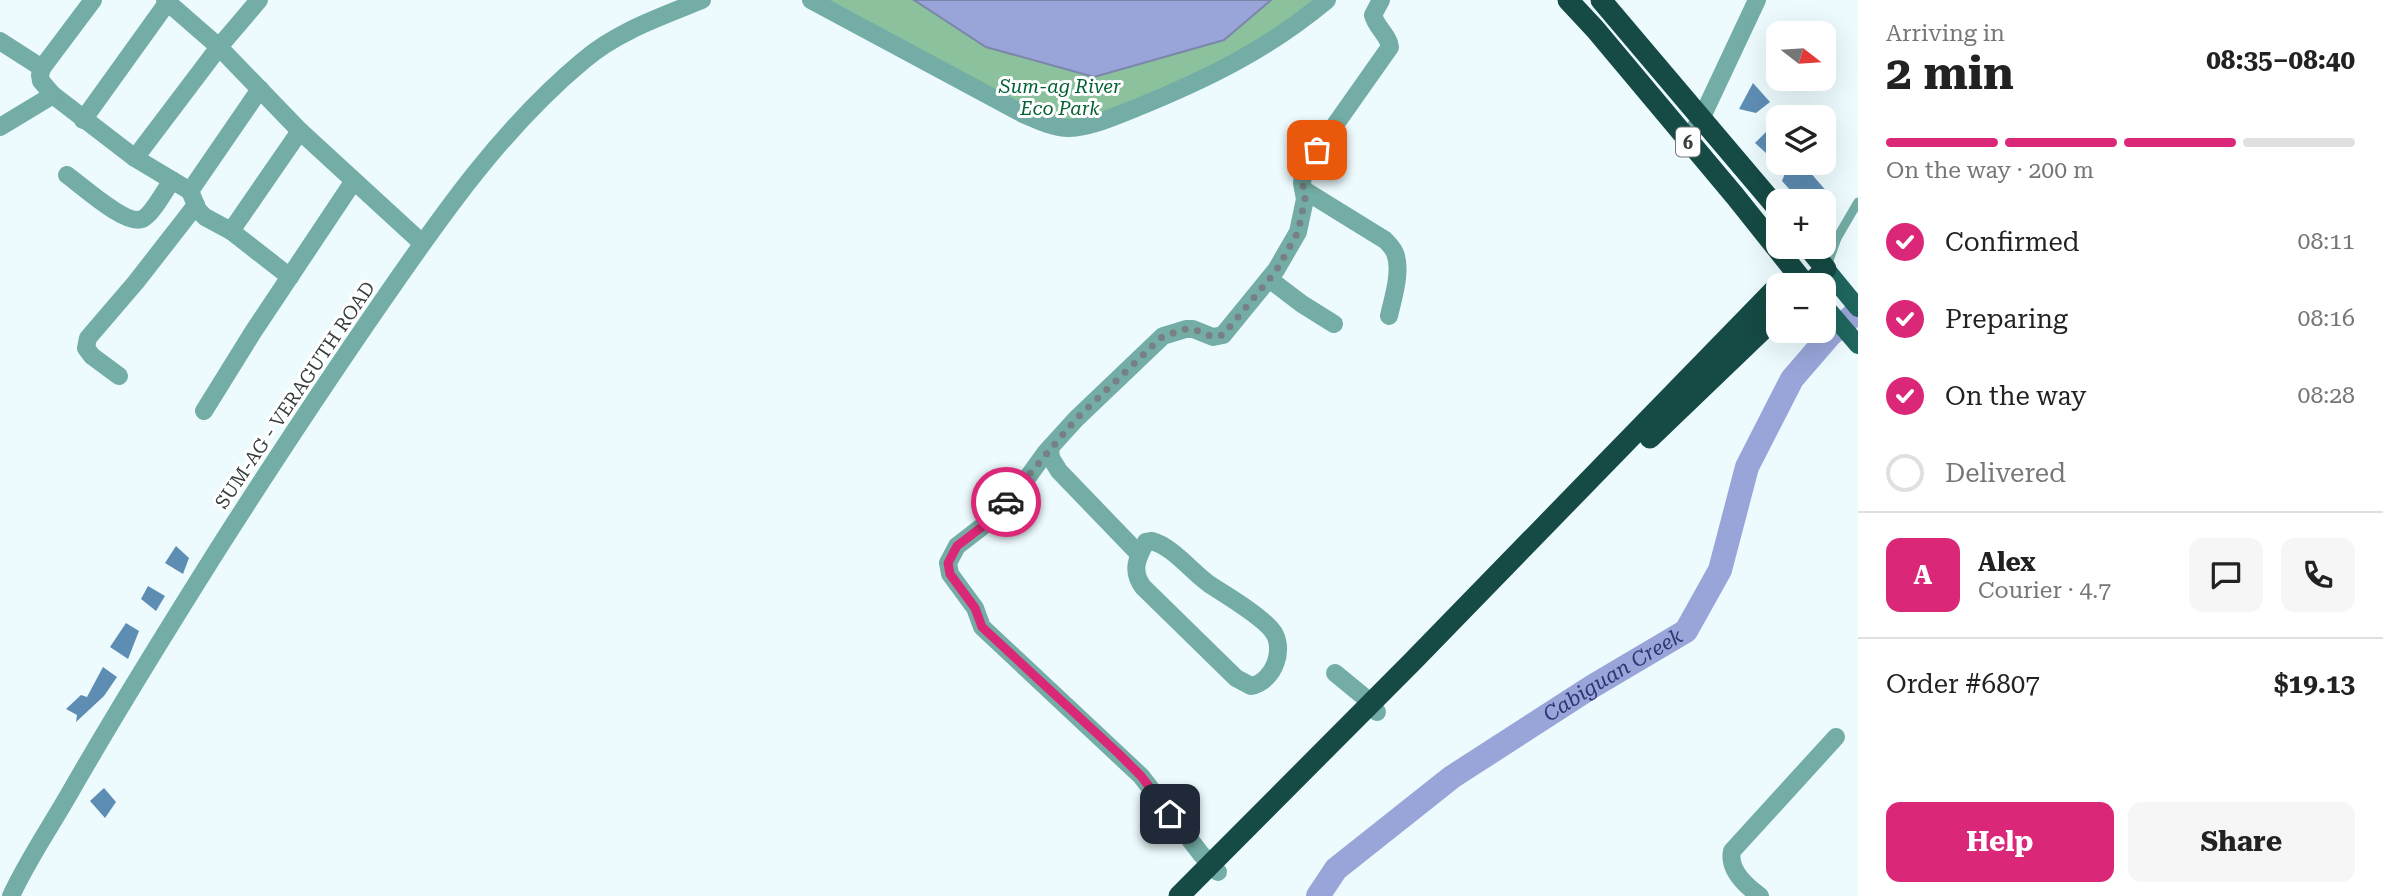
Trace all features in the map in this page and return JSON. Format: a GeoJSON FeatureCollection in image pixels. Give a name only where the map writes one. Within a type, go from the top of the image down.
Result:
{"type":"FeatureCollection","features":[{"type":"Feature","properties":{"kind":"highway","name":"6"},"geometry":{"type":"LineString","coordinates":[[1568,0],[1797,273]]}},
{"type":"Feature","properties":{"kind":"highway","name":"6"},"geometry":{"type":"LineString","coordinates":[[1601,0],[1766,194]]}},
{"type":"Feature","properties":{"kind":"highway"},"geometry":{"type":"LineString","coordinates":[[1818,273],[1826,269],[1821,259]]}},
{"type":"Feature","properties":{"kind":"highway"},"geometry":{"type":"LineString","coordinates":[[1179,896],[1214,869],[1373,708],[1766,299]]}},
{"type":"Feature","properties":{"kind":"highway"},"geometry":{"type":"LineString","coordinates":[[1373,708],[1766,327]]}},
{"type":"Feature","properties":{"kind":"highway"},"geometry":{"type":"LineString","coordinates":[[1194,896],[1214,869]]}},
{"type":"Feature","properties":{"kind":"main road"},"geometry":{"type":"LineString","coordinates":[[1826,269],[1853,302]]}},
{"type":"Feature","properties":{"kind":"main road"},"geometry":{"type":"LineString","coordinates":[[1836,320],[1853,340]]}},
{"type":"Feature","properties":{"kind":"street"},"geometry":{"type":"LineString","coordinates":[[93,0],[42,68],[41,81],[83,120],[135,158],[172,180],[193,198],[205,217],[231,231],[290,277]]}},
{"type":"Feature","properties":{"kind":"street"},"geometry":{"type":"LineString","coordinates":[[135,158],[258,0]]}},
{"type":"Feature","properties":{"kind":"street","name":"SUM-AG - VERAGUTH ROAD"},"geometry":{"type":"LineString","coordinates":[[11,896],[187,598],[313,402],[472,175],[509,133],[583,61],[604,45],[626,32],[702,0]]}},
{"type":"Feature","properties":{"kind":"street"},"geometry":{"type":"LineString","coordinates":[[811,0],[1023,114],[1050,125],[1068,128],[1111,118],[1207,78],[1253,54],[1327,0]]}},
{"type":"Feature","properties":{"kind":"street"},"geometry":{"type":"LineString","coordinates":[[1214,869],[1141,776],[982,627],[975,608],[950,574],[948,563],[957,546],[995,513],[1025,481],[1050,447],[1076,419],[1163,336],[1186,329],[1213,337],[1223,335],[1269,278],[1298,232],[1304,169],[1390,47],[1390,42],[1375,23],[1373,15],[1381,0]]}},
{"type":"Feature","properties":{"kind":"street"},"geometry":{"type":"LineString","coordinates":[[1687,141],[1702,117],[1757,0]]}},
{"type":"Feature","properties":{"kind":"street"},"geometry":{"type":"LineString","coordinates":[[83,120],[166,1],[219,47],[353,182],[422,243]]}},
{"type":"Feature","properties":{"kind":"street"},"geometry":{"type":"LineString","coordinates":[[0,41],[42,68]]}},
{"type":"Feature","properties":{"kind":"street"},"geometry":{"type":"LineString","coordinates":[[119,376],[92,356],[86,348],[88,338],[136,282],[193,198],[260,89]]}},
{"type":"Feature","properties":{"kind":"street"},"geometry":{"type":"LineString","coordinates":[[0,127],[53,95]]}},
{"type":"Feature","properties":{"kind":"street"},"geometry":{"type":"LineString","coordinates":[[231,231],[300,131]]}},
{"type":"Feature","properties":{"kind":"street"},"geometry":{"type":"LineString","coordinates":[[67,175],[125,218],[138,220],[146,216],[172,180]]}},
{"type":"Feature","properties":{"kind":"street"},"geometry":{"type":"LineString","coordinates":[[204,411],[353,182]]}},
{"type":"Feature","properties":{"kind":"street"},"geometry":{"type":"LineString","coordinates":[[1304,190],[1385,240],[1394,250],[1397,257],[1396,275],[1389,317]]}},
{"type":"Feature","properties":{"kind":"street"},"geometry":{"type":"LineString","coordinates":[[1269,278],[1302,304],[1335,324]]}},
{"type":"Feature","properties":{"kind":"street"},"geometry":{"type":"LineString","coordinates":[[1050,447],[1051,458],[1059,471],[1139,554]]}},
{"type":"Feature","properties":{"kind":"street"},"geometry":{"type":"LineString","coordinates":[[1146,542],[1159,543],[1269,627],[1276,638],[1278,650],[1273,668],[1264,681],[1251,686],[1236,678],[1143,587],[1137,578],[1139,554],[1146,542]]}},
{"type":"Feature","properties":{"kind":"street"},"geometry":{"type":"LineString","coordinates":[[1335,673],[1373,708]]}},
{"type":"Feature","properties":{"kind":"street"},"geometry":{"type":"LineString","coordinates":[[1760,896],[1748,888],[1738,876],[1731,861],[1732,851],[1836,737]]}},
{"type":"Feature","properties":{"kind":"lane"},"geometry":{"type":"LineString","coordinates":[[1836,238],[1858,202]]}},
{"type":"Feature","properties":{"kind":"lane"},"geometry":{"type":"LineString","coordinates":[[1826,269],[1829,259]]}},
{"type":"Feature","properties":{"kind":"green space","name":"Sum-ag River Eco Park"},"geometry":{"type":"Polygon","coordinates":[[[811,0],[914,0],[986,47],[1224,40],[1271,0],[1327,0],[1253,54],[1068,128],[811,0]]]}},
{"type":"Feature","properties":{"kind":"water"},"geometry":{"type":"Polygon","coordinates":[[[914,0],[1271,0],[1224,40],[1094,77],[986,47],[914,0]]]}},
{"type":"Feature","properties":{"kind":"building"},"geometry":{"type":"Polygon","coordinates":[[[1753,83],[1770,102],[1756,113],[1739,109],[1753,83]]]}},
{"type":"Feature","properties":{"kind":"building"},"geometry":{"type":"Polygon","coordinates":[[[1766,132],[1766,153],[1755,143],[1766,132]]]}},
{"type":"Feature","properties":{"kind":"building"},"geometry":{"type":"Polygon","coordinates":[[[1784,175],[1812,175],[1825,189],[1789,189],[1782,181],[1784,175]]]}},
{"type":"Feature","properties":{"kind":"building"},"geometry":{"type":"Polygon","coordinates":[[[176,546],[189,558],[183,574],[165,563],[176,546]]]}},
{"type":"Feature","properties":{"kind":"building"},"geometry":{"type":"Polygon","coordinates":[[[148,586],[165,596],[156,611],[141,599],[148,586]]]}},
{"type":"Feature","properties":{"kind":"building"},"geometry":{"type":"Polygon","coordinates":[[[126,623],[139,631],[128,659],[110,647],[126,623]]]}},
{"type":"Feature","properties":{"kind":"building"},"geometry":{"type":"Polygon","coordinates":[[[103,667],[117,677],[104,696],[76,722],[77,715],[66,709],[81,695],[87,697],[103,667]]]}},
{"type":"Feature","properties":{"kind":"building"},"geometry":{"type":"Polygon","coordinates":[[[104,788],[116,802],[105,818],[90,801],[104,788]]]}},
{"type":"Feature","properties":{"kind":"waterway","name":"Cabiguan Creek"},"geometry":{"type":"LineString","coordinates":[[1318,896],[1336,869],[1452,777],[1593,686],[1686,631],[1720,570],[1747,467],[1792,379],[1830,335],[1858,311]]}},
{"type":"Feature","properties":{"kind":"way so far"},"geometry":{"type":"LineString","coordinates":[[1006,502],[1076,419],[1163,336],[1186,329],[1213,337],[1223,335],[1276,271],[1298,232],[1305,199],[1302,183],[1304,169],[1317,150]]}},
{"type":"Feature","properties":{"kind":"route"},"geometry":{"type":"LineString","coordinates":[[1006,502],[983,526],[957,546],[950,555],[950,574],[975,608],[982,627],[1119,754],[1141,776],[1170,814]]}}]}
